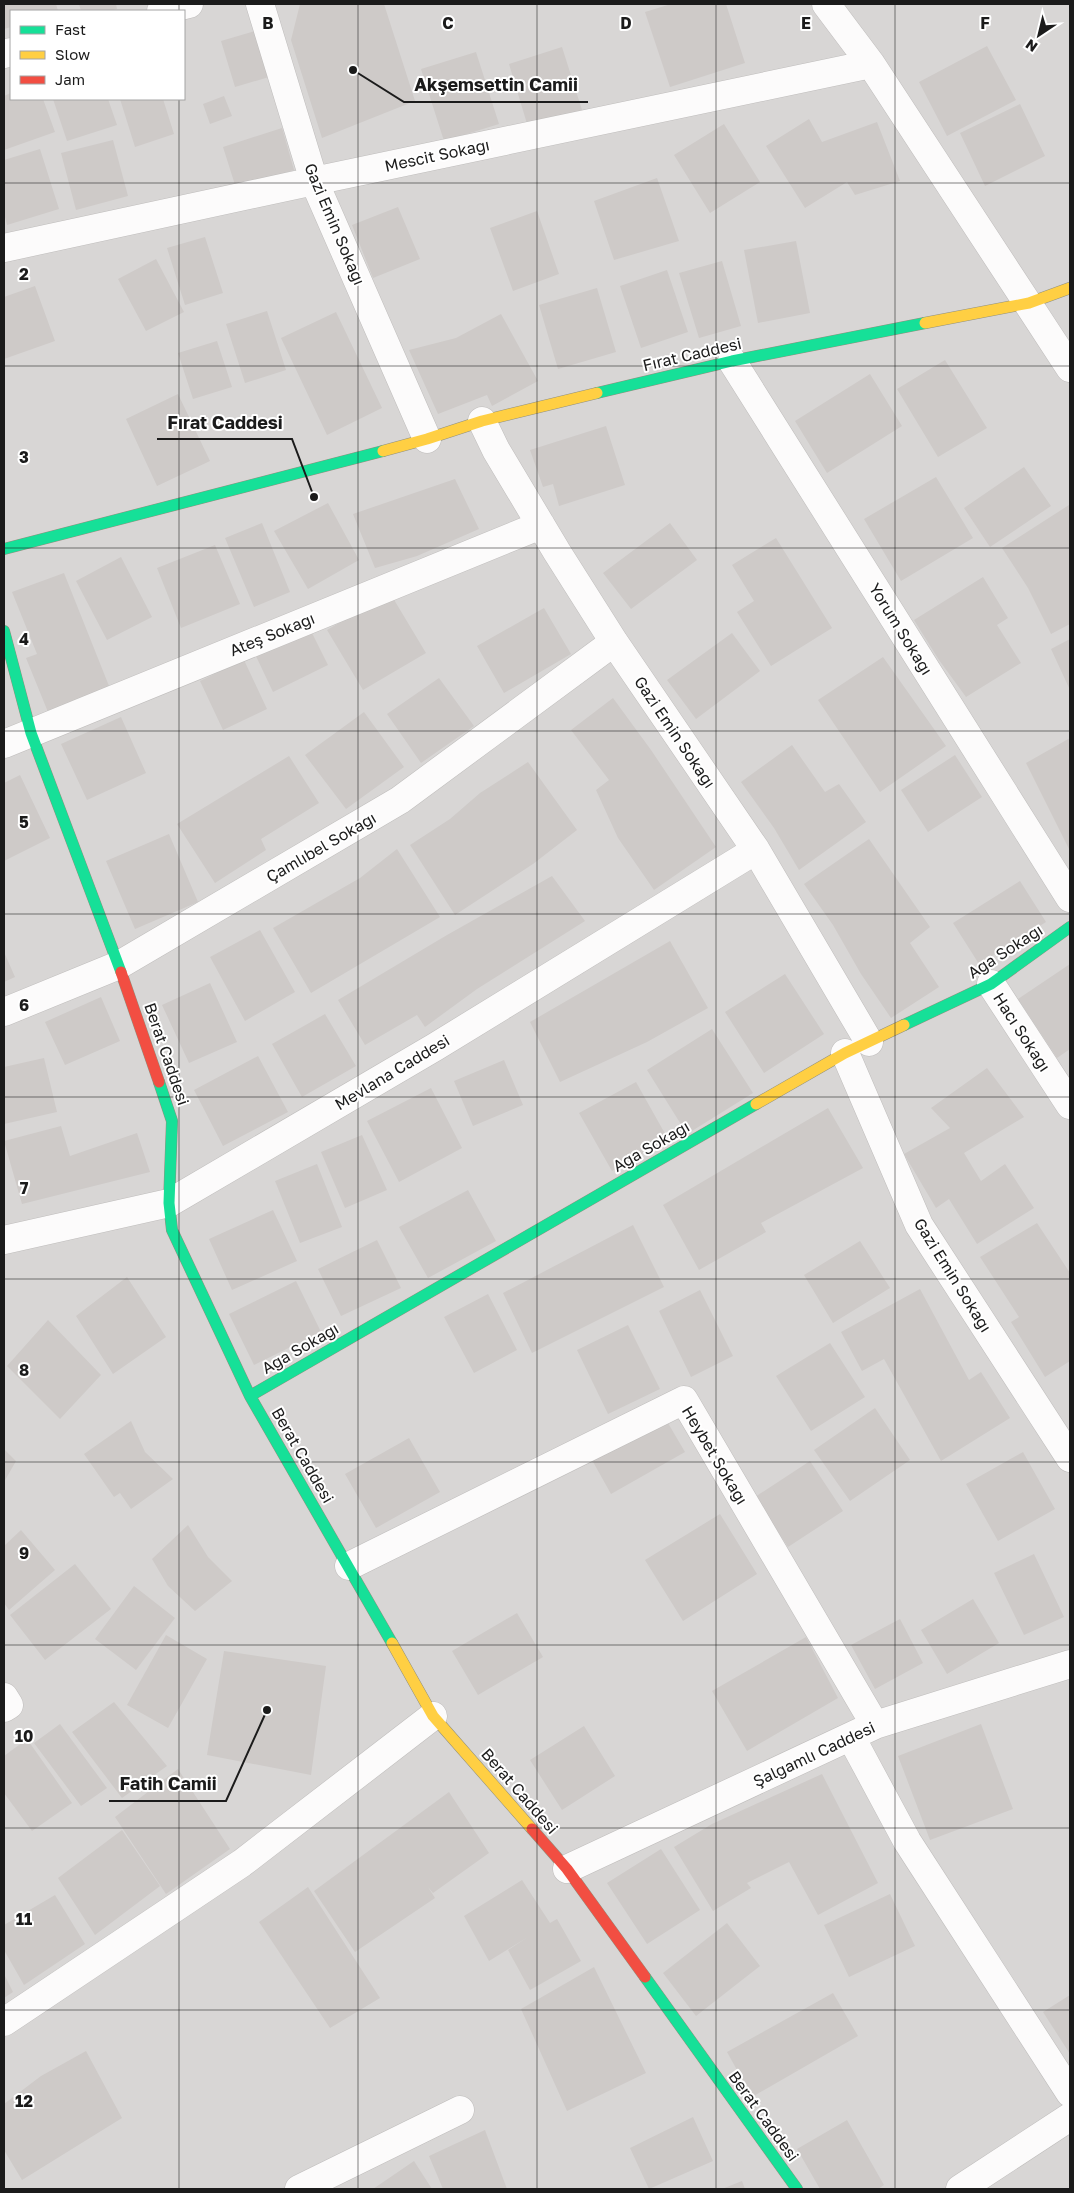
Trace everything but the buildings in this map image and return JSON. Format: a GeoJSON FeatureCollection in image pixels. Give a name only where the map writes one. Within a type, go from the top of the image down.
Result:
{"type":"FeatureCollection","features":[{"type":"Feature","properties":{"kind":"street"},"geometry":{"type":"LineString","coordinates":[[165,10],[189,4]]}},
{"type":"Feature","properties":{"kind":"street","name":"Gazi Emin Sokağı"},"geometry":{"type":"LineString","coordinates":[[260,4],[314,181],[427,439]]}},
{"type":"Feature","properties":{"kind":"street"},"geometry":{"type":"LineString","coordinates":[[826,4],[871,64],[1070,368]]}},
{"type":"Feature","properties":{"kind":"street","name":"Mescit Sokağı"},"geometry":{"type":"LineString","coordinates":[[4,248],[871,64]]}},
{"type":"Feature","properties":{"kind":"street","name":"Fırat Caddesi"},"geometry":{"type":"LineString","coordinates":[[4,549],[427,439],[482,421],[732,361],[1029,303],[1070,288]]}},
{"type":"Feature","properties":{"kind":"street","name":"Yorum Sokağı"},"geometry":{"type":"LineString","coordinates":[[732,361],[1070,898]]}},
{"type":"Feature","properties":{"kind":"street","name":"Gazi Emin Sokağı"},"geometry":{"type":"LineString","coordinates":[[482,421],[496,450],[614,642],[756,850],[857,1048],[919,1224],[1070,1458]]}},
{"type":"Feature","properties":{"kind":"street","name":"Ateş Sokağı"},"geometry":{"type":"LineString","coordinates":[[4,744],[541,525]]}},
{"type":"Feature","properties":{"kind":"street","name":"Berat Caddesi"},"geometry":{"type":"LineString","coordinates":[[4,631],[31,733],[119,965],[172,1121],[169,1203],[172,1230],[250,1396],[349,1566],[433,1716],[567,1869],[797,2189]]}},
{"type":"Feature","properties":{"kind":"street","name":"Çamlıbel Sokağı"},"geometry":{"type":"LineString","coordinates":[[4,1012],[119,965],[400,800],[614,642]]}},
{"type":"Feature","properties":{"kind":"street","name":"Mevlana Caddesi"},"geometry":{"type":"LineString","coordinates":[[4,1240],[169,1203],[426,1052],[756,850]]}},
{"type":"Feature","properties":{"kind":"street","name":"Ağa Sokağı"},"geometry":{"type":"LineString","coordinates":[[250,1396],[857,1048],[991,984],[1070,927]]}},
{"type":"Feature","properties":{"kind":"street","name":"Hacı Sokağı"},"geometry":{"type":"LineString","coordinates":[[991,984],[1070,1105]]}},
{"type":"Feature","properties":{"kind":"street","name":"Heybet Sokağı"},"geometry":{"type":"LineString","coordinates":[[349,1566],[684,1400],[863,1731]]}},
{"type":"Feature","properties":{"kind":"street","name":"Şalgamlı Caddesi"},"geometry":{"type":"LineString","coordinates":[[567,1869],[863,1731],[1070,1664]]}},
{"type":"Feature","properties":{"kind":"street"},"geometry":{"type":"LineString","coordinates":[[4,1697],[8,1704],[4,1708]]}},
{"type":"Feature","properties":{"kind":"street"},"geometry":{"type":"LineString","coordinates":[[4,2022],[242,1864],[433,1716]]}},
{"type":"Feature","properties":{"kind":"street"},"geometry":{"type":"LineString","coordinates":[[863,1731],[907,1841],[1070,2094]]}},
{"type":"Feature","properties":{"kind":"street"},"geometry":{"type":"LineString","coordinates":[[299,2189],[460,2110]]}},
{"type":"Feature","properties":{"kind":"street"},"geometry":{"type":"LineString","coordinates":[[960,2189],[1070,2117]]}},
{"type":"Feature","properties":{"kind":"shaded area"},"geometry":{"type":"Polygon","coordinates":[[[4,4],[1070,4],[1070,2189],[4,2189],[4,4]]]}},
{"type":"Feature","properties":{"kind":"traffic: fast"},"geometry":{"type":"LineString","coordinates":[[597,393],[732,361],[925,323]]}},
{"type":"Feature","properties":{"kind":"traffic: fast"},"geometry":{"type":"LineString","coordinates":[[4,549],[383,451]]}},
{"type":"Feature","properties":{"kind":"traffic: fast"},"geometry":{"type":"LineString","coordinates":[[4,631],[31,733],[121,972]]}},
{"type":"Feature","properties":{"kind":"traffic: fast"},"geometry":{"type":"LineString","coordinates":[[904,1025],[991,984],[1070,927]]}},
{"type":"Feature","properties":{"kind":"traffic: fast"},"geometry":{"type":"LineString","coordinates":[[159,1082],[172,1121],[169,1203],[172,1230],[250,1396],[392,1643]]}},
{"type":"Feature","properties":{"kind":"traffic: fast"},"geometry":{"type":"LineString","coordinates":[[250,1396],[756,1104]]}},
{"type":"Feature","properties":{"kind":"traffic: fast"},"geometry":{"type":"LineString","coordinates":[[645,1977],[797,2189]]}},
{"type":"Feature","properties":{"kind":"traffic: slow"},"geometry":{"type":"LineString","coordinates":[[925,323],[1029,303],[1070,288]]}},
{"type":"Feature","properties":{"kind":"traffic: slow"},"geometry":{"type":"LineString","coordinates":[[383,451],[482,421],[597,393]]}},
{"type":"Feature","properties":{"kind":"traffic: slow"},"geometry":{"type":"LineString","coordinates":[[756,1104],[845,1053],[904,1025]]}},
{"type":"Feature","properties":{"kind":"traffic: slow"},"geometry":{"type":"LineString","coordinates":[[392,1643],[433,1716],[532,1829]]}},
{"type":"Feature","properties":{"kind":"traffic: jam"},"geometry":{"type":"LineString","coordinates":[[121,972],[159,1082]]}},
{"type":"Feature","properties":{"kind":"traffic: jam"},"geometry":{"type":"LineString","coordinates":[[532,1829],[567,1869],[645,1977]]}},
{"type":"Feature","properties":{"kind":"place","name":"Akşemsettin Camii"},"geometry":{"type":"Point","coordinates":[353,70]}},
{"type":"Feature","properties":{"kind":"place","name":"Fırat Caddesi"},"geometry":{"type":"Point","coordinates":[314,497]}},
{"type":"Feature","properties":{"kind":"place","name":"Fatih Camii"},"geometry":{"type":"Point","coordinates":[267,1710]}}]}
